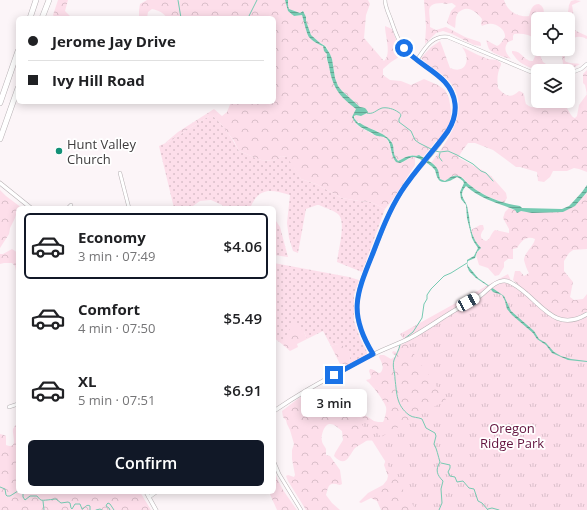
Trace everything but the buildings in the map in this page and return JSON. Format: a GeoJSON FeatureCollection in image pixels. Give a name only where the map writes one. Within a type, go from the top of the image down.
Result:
{"type":"FeatureCollection","features":[{"type":"Feature","properties":{"kind":"highway"},"geometry":{"type":"LineString","coordinates":[[31,16],[36,0]]}},
{"type":"Feature","properties":{"kind":"highway"},"geometry":{"type":"LineString","coordinates":[[43,16],[48,0]]}},
{"type":"Feature","properties":{"kind":"highway"},"geometry":{"type":"LineString","coordinates":[[0,103],[16,57]]}},
{"type":"Feature","properties":{"kind":"highway"},"geometry":{"type":"LineString","coordinates":[[0,139],[16,94]]}},
{"type":"Feature","properties":{"kind":"street"},"geometry":{"type":"LineString","coordinates":[[373,354],[363,336],[358,321],[357,304],[365,271],[390,212],[408,183],[451,126],[455,114],[454,101],[450,88],[442,78],[407,52],[398,40],[385,0]]}},
{"type":"Feature","properties":{"kind":"street"},"geometry":{"type":"LineString","coordinates":[[417,60],[431,42],[444,36],[531,72]]}},
{"type":"Feature","properties":{"kind":"street"},"geometry":{"type":"LineString","coordinates":[[575,71],[587,64]]}},
{"type":"Feature","properties":{"kind":"street"},"geometry":{"type":"LineString","coordinates":[[120,173],[128,206]]}},
{"type":"Feature","properties":{"kind":"street"},"geometry":{"type":"LineString","coordinates":[[0,183],[29,206]]}},
{"type":"Feature","properties":{"kind":"street"},"geometry":{"type":"LineString","coordinates":[[276,410],[306,390],[373,354],[408,340],[421,333],[449,313],[504,280],[519,287],[551,315],[561,320],[578,319],[587,314]]}},
{"type":"Feature","properties":{"kind":"street"},"geometry":{"type":"LineString","coordinates":[[9,407],[16,405]]}},
{"type":"Feature","properties":{"kind":"street"},"geometry":{"type":"LineString","coordinates":[[276,467],[301,510]]}},
{"type":"Feature","properties":{"kind":"street"},"geometry":{"type":"LineString","coordinates":[[147,494],[156,510]]}},
{"type":"Feature","properties":{"kind":"street"},"geometry":{"type":"LineString","coordinates":[[149,497],[153,494]]}},
{"type":"Feature","properties":{"kind":"green space"},"geometry":{"type":"Polygon","coordinates":[[[58,0],[68,0],[65,11],[70,16],[53,15],[58,0]]]}},
{"type":"Feature","properties":{"kind":"green space"},"geometry":{"type":"Polygon","coordinates":[[[147,0],[285,0],[288,11],[294,16],[302,15],[307,34],[311,40],[323,46],[327,54],[326,58],[335,87],[343,98],[357,109],[353,116],[357,125],[376,136],[381,136],[387,139],[392,156],[401,163],[415,157],[415,165],[385,209],[371,202],[342,198],[316,184],[301,179],[287,157],[281,156],[273,161],[261,160],[239,151],[234,141],[213,116],[209,116],[165,143],[178,132],[214,109],[222,116],[227,112],[230,104],[276,104],[276,16],[165,16],[161,12],[152,9],[148,12],[147,16],[139,16],[140,4],[147,0]]]}},
{"type":"Feature","properties":{"kind":"green space"},"geometry":{"type":"Polygon","coordinates":[[[288,0],[368,0],[370,4],[366,15],[364,38],[384,61],[388,54],[385,26],[392,29],[399,47],[399,57],[383,69],[383,75],[390,80],[401,81],[411,85],[424,79],[445,90],[449,98],[451,111],[450,125],[440,140],[436,141],[423,157],[419,155],[411,155],[398,161],[394,156],[392,144],[388,138],[380,132],[361,124],[354,118],[355,115],[360,116],[367,113],[364,107],[360,107],[338,86],[332,59],[326,46],[311,35],[306,18],[302,11],[300,13],[289,9],[288,0]]]}},
{"type":"Feature","properties":{"kind":"green space"},"geometry":{"type":"Polygon","coordinates":[[[424,0],[504,0],[511,11],[519,15],[529,16],[533,6],[537,4],[541,5],[544,11],[531,12],[531,36],[514,34],[513,40],[508,42],[505,49],[511,59],[500,56],[491,51],[486,40],[497,46],[499,45],[505,37],[504,31],[494,24],[482,26],[482,19],[478,14],[471,10],[465,9],[457,14],[455,28],[447,22],[451,11],[456,6],[452,3],[437,3],[429,9],[430,27],[436,30],[446,27],[465,37],[480,42],[481,46],[474,45],[443,31],[436,33],[425,44],[426,27],[424,0]]]}},
{"type":"Feature","properties":{"kind":"green space"},"geometry":{"type":"Polygon","coordinates":[[[571,1],[581,1],[572,5],[573,12],[568,12],[569,5],[571,1]]]}},
{"type":"Feature","properties":{"kind":"green space"},"geometry":{"type":"Polygon","coordinates":[[[575,30],[587,36],[587,39],[582,37],[575,38],[575,30]]]}},
{"type":"Feature","properties":{"kind":"green space"},"geometry":{"type":"Polygon","coordinates":[[[440,41],[450,68],[456,70],[464,67],[466,64],[467,60],[465,51],[462,47],[488,59],[497,60],[501,63],[497,82],[498,88],[508,96],[511,96],[519,91],[523,93],[526,104],[531,108],[567,108],[575,118],[577,116],[579,105],[587,94],[587,172],[574,168],[567,171],[553,171],[550,177],[544,182],[538,181],[537,172],[516,167],[493,150],[475,143],[468,143],[461,152],[459,158],[491,176],[506,193],[507,198],[504,203],[471,187],[462,177],[453,176],[445,181],[440,179],[436,168],[431,163],[451,132],[459,110],[458,99],[454,88],[446,78],[421,58],[431,47],[440,41]]]}},
{"type":"Feature","properties":{"kind":"green space"},"geometry":{"type":"Polygon","coordinates":[[[512,51],[518,52],[527,60],[533,61],[535,56],[540,56],[543,62],[546,64],[531,64],[531,68],[528,67],[516,58],[512,51]]]}},
{"type":"Feature","properties":{"kind":"green space"},"geometry":{"type":"Polygon","coordinates":[[[562,56],[565,56],[565,61],[567,62],[580,64],[575,67],[575,64],[563,64],[562,56]]]}},
{"type":"Feature","properties":{"kind":"green space"},"geometry":{"type":"Polygon","coordinates":[[[587,70],[587,94],[583,83],[583,74],[587,70]]]}},
{"type":"Feature","properties":{"kind":"green space"},"geometry":{"type":"Polygon","coordinates":[[[209,116],[213,116],[231,137],[239,151],[261,160],[273,161],[281,156],[288,157],[301,179],[316,184],[342,198],[371,202],[385,209],[362,272],[337,262],[342,231],[341,219],[337,213],[319,205],[306,209],[298,253],[293,251],[289,238],[287,223],[290,195],[273,191],[263,192],[258,195],[251,206],[223,206],[211,200],[200,201],[193,206],[174,206],[159,146],[170,141],[209,116]]]}},
{"type":"Feature","properties":{"kind":"green space"},"geometry":{"type":"Polygon","coordinates":[[[0,190],[19,206],[16,206],[16,215],[9,234],[0,248],[0,190]]]}},
{"type":"Feature","properties":{"kind":"green space"},"geometry":{"type":"Polygon","coordinates":[[[587,192],[587,249],[573,250],[569,253],[564,261],[564,271],[573,282],[570,297],[574,300],[583,299],[587,294],[587,312],[577,317],[566,319],[552,314],[513,280],[515,271],[520,271],[524,276],[529,273],[524,262],[524,257],[535,239],[527,238],[520,243],[517,248],[513,249],[513,259],[508,259],[504,262],[504,267],[499,275],[495,276],[488,268],[479,265],[476,255],[480,250],[480,247],[475,241],[471,230],[483,225],[484,229],[481,236],[482,239],[486,241],[495,230],[509,233],[509,229],[503,218],[505,212],[509,208],[517,212],[563,212],[587,192]]]}},
{"type":"Feature","properties":{"kind":"green space"},"geometry":{"type":"Polygon","coordinates":[[[276,221],[280,227],[288,257],[276,255],[276,221]]]}},
{"type":"Feature","properties":{"kind":"green space"},"geometry":{"type":"Polygon","coordinates":[[[12,249],[16,252],[16,271],[15,266],[12,263],[0,264],[0,254],[12,249]]]}},
{"type":"Feature","properties":{"kind":"green space"},"geometry":{"type":"Polygon","coordinates":[[[276,263],[359,280],[354,295],[354,321],[367,354],[349,364],[351,353],[337,344],[331,346],[323,331],[307,339],[304,332],[285,340],[282,344],[276,340],[276,263]]]}},
{"type":"Feature","properties":{"kind":"green space","name":"Oregon Ridge Park"},"geometry":{"type":"Polygon","coordinates":[[[508,274],[513,285],[549,315],[567,321],[577,320],[587,316],[587,510],[416,510],[349,404],[381,437],[446,400],[400,334],[508,274]]]}},
{"type":"Feature","properties":{"kind":"green space","name":"Oregon Ridge Park"},"geometry":{"type":"Polygon","coordinates":[[[587,316],[587,510],[381,510],[377,501],[371,498],[361,503],[359,502],[368,493],[383,485],[387,480],[388,476],[384,465],[387,456],[378,442],[366,441],[355,448],[347,460],[338,460],[334,456],[343,440],[342,431],[332,424],[325,427],[322,433],[322,443],[326,449],[326,455],[330,456],[340,470],[342,484],[330,485],[326,495],[340,510],[306,510],[288,481],[286,476],[288,475],[294,477],[295,475],[292,459],[294,444],[282,411],[308,391],[319,398],[334,404],[357,410],[374,421],[383,422],[386,414],[386,407],[378,393],[366,380],[370,379],[371,377],[369,371],[370,369],[379,373],[382,371],[382,365],[379,357],[380,355],[384,355],[391,359],[396,356],[392,353],[393,351],[397,352],[399,346],[424,334],[550,317],[565,321],[573,321],[587,316]]]}},
{"type":"Feature","properties":{"kind":"green space"},"geometry":{"type":"Polygon","coordinates":[[[292,325],[296,325],[304,332],[307,339],[297,344],[298,347],[290,351],[282,344],[292,325]]]}},
{"type":"Feature","properties":{"kind":"green space"},"geometry":{"type":"Polygon","coordinates":[[[337,344],[343,346],[351,353],[349,364],[342,368],[331,346],[337,344]]]}},
{"type":"Feature","properties":{"kind":"green space"},"geometry":{"type":"Polygon","coordinates":[[[16,425],[16,494],[141,494],[151,510],[0,510],[0,434],[6,436],[6,445],[10,446],[14,444],[13,429],[16,425]]]}},
{"type":"Feature","properties":{"kind":"green space"},"geometry":{"type":"Polygon","coordinates":[[[276,475],[287,496],[297,510],[277,510],[270,494],[276,494],[276,475]]]}},
{"type":"Feature","properties":{"kind":"shaded area"},"geometry":{"type":"Polygon","coordinates":[[[285,0],[288,0],[289,9],[300,13],[303,11],[311,35],[325,46],[330,54],[338,86],[360,107],[365,108],[368,112],[361,116],[356,115],[354,118],[358,123],[382,134],[390,140],[393,145],[394,155],[398,161],[409,156],[419,155],[435,165],[440,179],[445,181],[453,176],[459,176],[469,185],[488,197],[507,204],[520,206],[522,208],[562,209],[569,206],[587,185],[587,192],[575,206],[563,212],[532,213],[521,211],[517,213],[515,210],[477,194],[466,186],[462,196],[467,207],[472,233],[475,241],[481,248],[477,252],[475,258],[467,263],[467,260],[474,256],[478,248],[472,238],[467,218],[466,205],[461,199],[460,192],[464,183],[463,181],[457,177],[446,182],[442,182],[437,177],[435,170],[431,166],[414,157],[400,163],[396,162],[387,139],[375,135],[360,127],[356,123],[352,117],[356,109],[349,104],[337,90],[332,80],[327,54],[324,51],[323,46],[311,40],[306,30],[302,15],[294,16],[288,11],[285,0]]]}},
{"type":"Feature","properties":{"kind":"shaded area"},"geometry":{"type":"Polygon","coordinates":[[[467,263],[478,278],[504,296],[511,311],[534,331],[539,339],[546,343],[554,352],[561,356],[587,362],[568,360],[552,353],[546,345],[537,339],[533,333],[512,315],[507,309],[502,295],[493,292],[488,286],[469,271],[467,263]]]}},
{"type":"Feature","properties":{"kind":"waterway"},"geometry":{"type":"LineString","coordinates":[[178,0],[181,16]]}},
{"type":"Feature","properties":{"kind":"waterway"},"geometry":{"type":"LineString","coordinates":[[249,16],[257,0]]}},
{"type":"Feature","properties":{"kind":"waterway"},"geometry":{"type":"LineString","coordinates":[[367,113],[373,113],[384,108],[390,108],[396,111],[401,114],[399,122],[411,131],[415,140],[433,150]]}},
{"type":"Feature","properties":{"kind":"waterway"},"geometry":{"type":"LineString","coordinates":[[435,151],[448,151],[457,155],[486,173],[493,181]]}},
{"type":"Feature","properties":{"kind":"waterway"},"geometry":{"type":"LineString","coordinates":[[440,153],[439,157],[442,161]]}},
{"type":"Feature","properties":{"kind":"waterway"},"geometry":{"type":"LineString","coordinates":[[404,339],[413,332],[422,318],[424,304],[431,289],[444,276],[467,263]]}},
{"type":"Feature","properties":{"kind":"waterway"},"geometry":{"type":"LineString","coordinates":[[400,345],[393,365],[398,399],[405,411],[411,416],[422,419],[426,428],[435,433],[436,436],[434,444],[440,462],[437,472],[443,481],[441,489],[442,503],[439,510]]}},
{"type":"Feature","properties":{"kind":"waterway"},"geometry":{"type":"LineString","coordinates":[[441,463],[450,465],[448,472],[450,476],[455,477],[457,482],[463,481],[469,488],[474,489],[478,501],[488,510]]}},
{"type":"Feature","properties":{"kind":"waterway"},"geometry":{"type":"LineString","coordinates":[[0,487],[5,489],[7,496],[16,492]]}},
{"type":"Feature","properties":{"kind":"waterway"},"geometry":{"type":"LineString","coordinates":[[23,494],[25,500],[30,496],[37,496],[42,500],[56,499],[61,503],[68,502],[70,503],[72,509],[75,504],[80,504],[82,509],[89,505],[90,510]]}},
{"type":"Feature","properties":{"kind":"waterway"},"geometry":{"type":"LineString","coordinates":[[43,501],[44,510]]}},
{"type":"Feature","properties":{"kind":"waterway"},"geometry":{"type":"LineString","coordinates":[[110,510],[106,506],[108,503],[114,510]]}},
{"type":"Feature","properties":{"kind":"waterway"},"geometry":{"type":"LineString","coordinates":[[488,509],[492,508],[499,510]]}},
{"type":"Feature","properties":{"kind":"waterway"},"geometry":{"type":"LineString","coordinates":[[96,510],[102,510]]}},
{"type":"Feature","properties":{"kind":"place","name":"Hunt Valley Church"},"geometry":{"type":"Point","coordinates":[59,151]}},
{"type":"Feature","properties":{"kind":"route"},"geometry":{"type":"LineString","coordinates":[[334,375],[373,354],[367,345],[358,321],[358,295],[363,278],[396,200],[448,131],[455,114],[455,106],[450,88],[442,78],[412,56],[404,48]]}}]}
